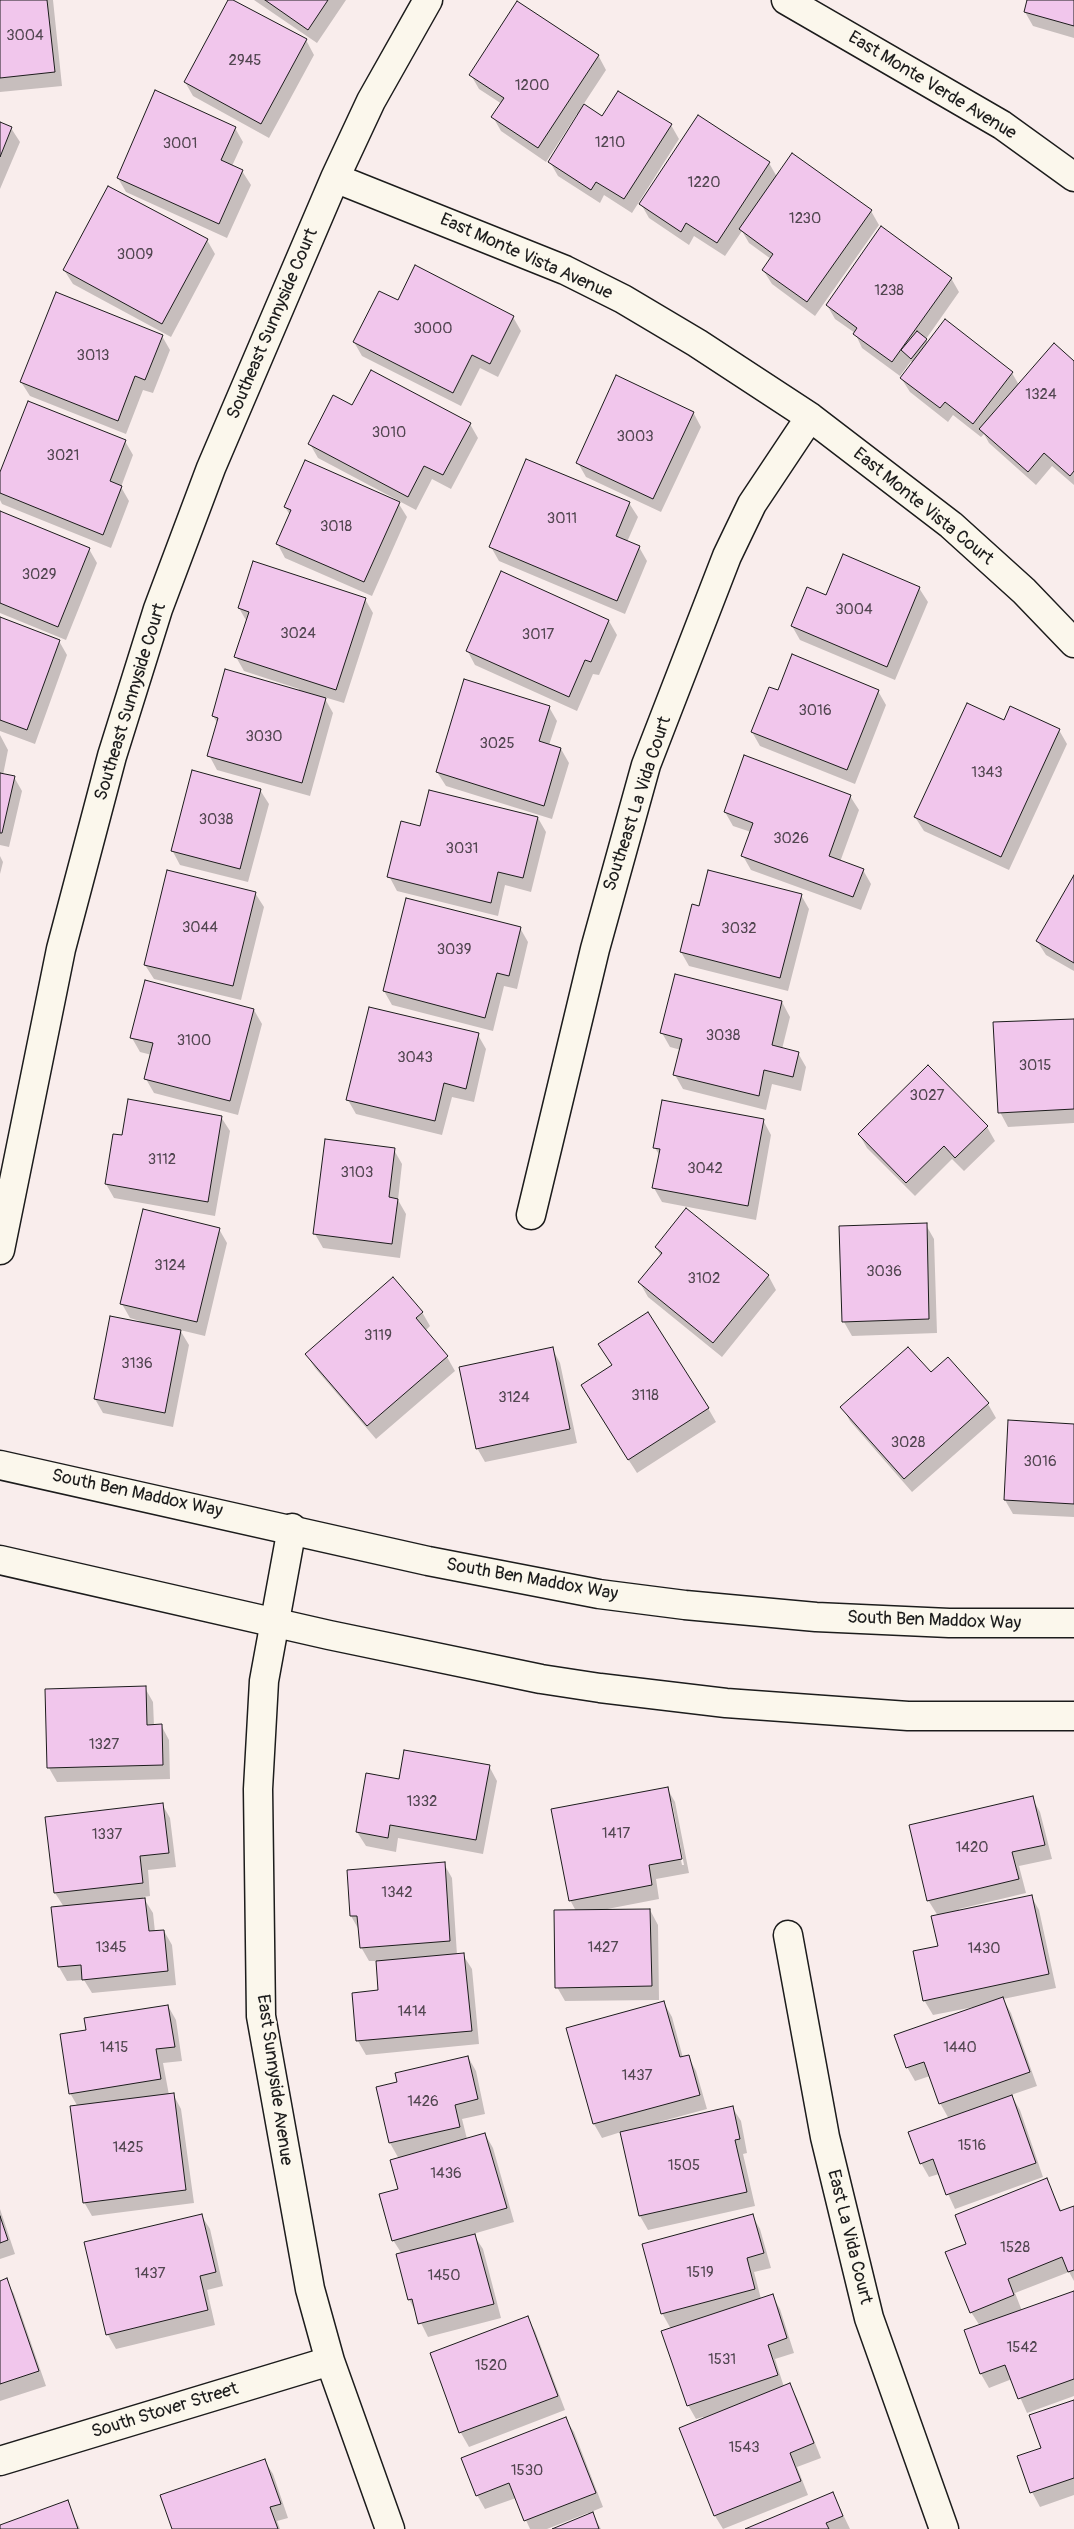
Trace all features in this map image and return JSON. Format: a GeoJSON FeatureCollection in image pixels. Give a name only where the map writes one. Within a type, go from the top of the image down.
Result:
{"type":"FeatureCollection","features":[{"type":"Feature","properties":{"kind":"street","name":"Southeast Sunnyside Court"},"geometry":{"type":"LineString","coordinates":[[0,1250],[61,949],[112,756],[152,628],[211,468],[335,178],[371,101],[428,0]]}},
{"type":"Feature","properties":{"kind":"street","name":"East Monte Verde Avenue"},"geometry":{"type":"LineString","coordinates":[[786,0],[1002,125],[1074,177]]}},
{"type":"Feature","properties":{"kind":"street","name":"East Monte Vista Avenue"},"geometry":{"type":"LineString","coordinates":[[335,178],[565,270],[623,299],[696,343],[810,417]]}},
{"type":"Feature","properties":{"kind":"street","name":"East Monte Vista Court"},"geometry":{"type":"LineString","coordinates":[[810,417],[951,525],[1024,591],[1074,643]]}},
{"type":"Feature","properties":{"kind":"street","name":"Southeast La Vida Court"},"geometry":{"type":"LineString","coordinates":[[531,1215],[594,949],[646,765],[727,556],[752,504],[810,417]]}},
{"type":"Feature","properties":{"kind":"street","name":"South Ben Maddox Way"},"geometry":{"type":"LineString","coordinates":[[0,1464],[292,1528],[428,1561],[554,1587],[686,1605],[772,1614],[887,1621],[1074,1624]]}},
{"type":"Feature","properties":{"kind":"street","name":"East Sunnyside Avenue"},"geometry":{"type":"LineString","coordinates":[[292,1528],[264,1681],[258,1789],[261,2016],[310,2289],[330,2361],[390,2529]]}},
{"type":"Feature","properties":{"kind":"street"},"geometry":{"type":"LineString","coordinates":[[0,1560],[541,1679],[664,1696],[908,1716],[1074,1716]]}},
{"type":"Feature","properties":{"kind":"street","name":"East La Vida Court"},"geometry":{"type":"LineString","coordinates":[[788,1936],[825,2137],[869,2318],[944,2529]]}},
{"type":"Feature","properties":{"kind":"street","name":"South Stover Street"},"geometry":{"type":"LineString","coordinates":[[0,2461],[330,2361]]}},
{"type":"Feature","properties":{"kind":"building"},"geometry":{"type":"Polygon","coordinates":[[[0,0],[47,0],[55,72],[0,78],[0,0]]]}},
{"type":"Feature","properties":{"kind":"building"},"geometry":{"type":"Polygon","coordinates":[[[228,0],[233,0],[307,39],[261,124],[184,82],[228,0]]]}},
{"type":"Feature","properties":{"kind":"building"},"geometry":{"type":"Polygon","coordinates":[[[265,0],[328,0],[308,30],[265,0]]]}},
{"type":"Feature","properties":{"kind":"building"},"geometry":{"type":"Polygon","coordinates":[[[1027,0],[1074,0],[1074,26],[1024,12],[1027,0]]]}},
{"type":"Feature","properties":{"kind":"building"},"geometry":{"type":"Polygon","coordinates":[[[517,1],[599,55],[538,148],[491,117],[504,98],[469,75],[517,1]]]}},
{"type":"Feature","properties":{"kind":"building"},"geometry":{"type":"Polygon","coordinates":[[[155,90],[236,127],[221,160],[243,170],[219,224],[117,178],[155,90]]]}},
{"type":"Feature","properties":{"kind":"building"},"geometry":{"type":"Polygon","coordinates":[[[618,91],[672,124],[624,199],[596,182],[591,190],[548,162],[584,104],[602,116],[618,91]]]}},
{"type":"Feature","properties":{"kind":"building"},"geometry":{"type":"Polygon","coordinates":[[[698,115],[770,162],[717,243],[686,223],[681,232],[639,204],[698,115]]]}},
{"type":"Feature","properties":{"kind":"building"},"geometry":{"type":"Polygon","coordinates":[[[0,122],[12,127],[0,157],[0,122]]]}},
{"type":"Feature","properties":{"kind":"building"},"geometry":{"type":"Polygon","coordinates":[[[792,153],[872,210],[807,302],[762,270],[773,254],[739,229],[792,153]]]}},
{"type":"Feature","properties":{"kind":"building"},"geometry":{"type":"Polygon","coordinates":[[[108,186],[208,239],[162,324],[63,270],[108,186]]]}},
{"type":"Feature","properties":{"kind":"building"},"geometry":{"type":"Polygon","coordinates":[[[881,226],[952,278],[892,362],[853,334],[857,328],[826,305],[881,226]]]}},
{"type":"Feature","properties":{"kind":"building"},"geometry":{"type":"Polygon","coordinates":[[[415,265],[514,316],[490,364],[472,355],[453,393],[353,342],[379,291],[398,300],[415,265]]]}},
{"type":"Feature","properties":{"kind":"building"},"geometry":{"type":"Polygon","coordinates":[[[56,292],[163,335],[145,380],[135,376],[118,421],[20,382],[56,292]]]}},
{"type":"Feature","properties":{"kind":"building"},"geometry":{"type":"Polygon","coordinates":[[[945,319],[1013,372],[973,424],[945,402],[940,408],[900,378],[945,319]]]}},
{"type":"Feature","properties":{"kind":"building"},"geometry":{"type":"Polygon","coordinates":[[[917,331],[927,339],[911,359],[901,350],[917,331]]]}},
{"type":"Feature","properties":{"kind":"building"},"geometry":{"type":"Polygon","coordinates":[[[1054,343],[1074,361],[1074,471],[1070,476],[1044,453],[1028,472],[979,429],[1054,343]]]}},
{"type":"Feature","properties":{"kind":"building"},"geometry":{"type":"Polygon","coordinates":[[[371,370],[471,423],[443,475],[424,466],[408,497],[308,444],[333,395],[352,405],[371,370]]]}},
{"type":"Feature","properties":{"kind":"building"},"geometry":{"type":"Polygon","coordinates":[[[616,375],[694,412],[653,499],[576,463],[616,375]]]}},
{"type":"Feature","properties":{"kind":"building"},"geometry":{"type":"Polygon","coordinates":[[[28,401],[126,440],[110,481],[122,486],[103,535],[0,493],[0,472],[28,401]]]}},
{"type":"Feature","properties":{"kind":"building"},"geometry":{"type":"Polygon","coordinates":[[[526,459],[630,502],[616,536],[640,546],[617,601],[489,547],[526,459]]]}},
{"type":"Feature","properties":{"kind":"building"},"geometry":{"type":"Polygon","coordinates":[[[305,460],[400,502],[364,582],[276,544],[291,510],[284,507],[305,460]]]}},
{"type":"Feature","properties":{"kind":"building"},"geometry":{"type":"Polygon","coordinates":[[[0,511],[90,548],[58,627],[0,603],[0,511]]]}},
{"type":"Feature","properties":{"kind":"building"},"geometry":{"type":"Polygon","coordinates":[[[843,554],[920,587],[887,667],[791,626],[807,587],[826,595],[843,554]]]}},
{"type":"Feature","properties":{"kind":"building"},"geometry":{"type":"Polygon","coordinates":[[[253,561],[366,598],[336,690],[234,657],[249,612],[238,608],[253,561]]]}},
{"type":"Feature","properties":{"kind":"building"},"geometry":{"type":"Polygon","coordinates":[[[501,571],[609,620],[591,662],[585,660],[569,697],[466,651],[501,571]]]}},
{"type":"Feature","properties":{"kind":"building"},"geometry":{"type":"Polygon","coordinates":[[[0,617],[60,640],[27,730],[0,720],[0,617]]]}},
{"type":"Feature","properties":{"kind":"building"},"geometry":{"type":"Polygon","coordinates":[[[792,654],[879,690],[847,770],[751,732],[769,687],[778,690],[792,654]]]}},
{"type":"Feature","properties":{"kind":"building"},"geometry":{"type":"Polygon","coordinates":[[[225,669],[326,698],[302,783],[207,756],[218,718],[212,716],[225,669]]]}},
{"type":"Feature","properties":{"kind":"building"},"geometry":{"type":"Polygon","coordinates":[[[464,679],[550,706],[539,741],[561,748],[544,806],[436,772],[464,679]]]}},
{"type":"Feature","properties":{"kind":"building"},"geometry":{"type":"Polygon","coordinates":[[[967,703],[1004,720],[1010,706],[1060,729],[1001,857],[914,817],[967,703]]]}},
{"type":"Feature","properties":{"kind":"building"},"geometry":{"type":"Polygon","coordinates":[[[744,755],[851,795],[829,856],[864,869],[853,897],[741,856],[753,823],[724,812],[744,755]]]}},
{"type":"Feature","properties":{"kind":"building"},"geometry":{"type":"Polygon","coordinates":[[[192,770],[261,789],[240,869],[171,851],[192,770]]]}},
{"type":"Feature","properties":{"kind":"building"},"geometry":{"type":"Polygon","coordinates":[[[0,773],[15,776],[2,833],[0,833],[0,773]]]}},
{"type":"Feature","properties":{"kind":"building"},"geometry":{"type":"Polygon","coordinates":[[[429,790],[538,817],[523,878],[498,872],[491,903],[387,877],[401,821],[420,826],[429,790]]]}},
{"type":"Feature","properties":{"kind":"building"},"geometry":{"type":"Polygon","coordinates":[[[167,870],[256,892],[233,986],[144,965],[167,870]]]}},
{"type":"Feature","properties":{"kind":"building"},"geometry":{"type":"Polygon","coordinates":[[[708,870],[802,894],[780,978],[680,952],[692,904],[699,906],[708,870]]]}},
{"type":"Feature","properties":{"kind":"building"},"geometry":{"type":"Polygon","coordinates":[[[1074,875],[1074,963],[1036,941],[1074,875]]]}},
{"type":"Feature","properties":{"kind":"building"},"geometry":{"type":"Polygon","coordinates":[[[406,898],[521,927],[509,976],[497,973],[485,1018],[383,991],[406,898]]]}},
{"type":"Feature","properties":{"kind":"building"},"geometry":{"type":"Polygon","coordinates":[[[675,974],[782,1001],[772,1045],[799,1052],[793,1077],[764,1070],[759,1096],[673,1075],[682,1039],[660,1033],[675,974]]]}},
{"type":"Feature","properties":{"kind":"building"},"geometry":{"type":"Polygon","coordinates":[[[145,980],[254,1009],[230,1101],[144,1079],[153,1043],[130,1038],[145,980]]]}},
{"type":"Feature","properties":{"kind":"building"},"geometry":{"type":"Polygon","coordinates":[[[369,1007],[479,1033],[466,1089],[444,1083],[435,1121],[346,1100],[369,1007]]]}},
{"type":"Feature","properties":{"kind":"building"},"geometry":{"type":"Polygon","coordinates":[[[1074,1019],[1074,1109],[998,1113],[993,1022],[1074,1019]]]}},
{"type":"Feature","properties":{"kind":"building"},"geometry":{"type":"Polygon","coordinates":[[[928,1065],[988,1126],[955,1158],[944,1146],[906,1183],[858,1134],[928,1065]]]}},
{"type":"Feature","properties":{"kind":"building"},"geometry":{"type":"Polygon","coordinates":[[[128,1099],[222,1116],[208,1202],[105,1184],[113,1134],[122,1135],[128,1099]]]}},
{"type":"Feature","properties":{"kind":"building"},"geometry":{"type":"Polygon","coordinates":[[[662,1100],[764,1119],[748,1206],[652,1188],[660,1149],[653,1148],[662,1100]]]}},
{"type":"Feature","properties":{"kind":"building"},"geometry":{"type":"Polygon","coordinates":[[[325,1139],[395,1148],[389,1197],[398,1199],[392,1244],[313,1234],[325,1139]]]}},
{"type":"Feature","properties":{"kind":"building"},"geometry":{"type":"Polygon","coordinates":[[[686,1208],[769,1275],[713,1343],[638,1282],[662,1253],[655,1247],[686,1208]]]}},
{"type":"Feature","properties":{"kind":"building"},"geometry":{"type":"Polygon","coordinates":[[[143,1209],[220,1228],[197,1322],[120,1304],[143,1209]]]}},
{"type":"Feature","properties":{"kind":"building"},"geometry":{"type":"Polygon","coordinates":[[[927,1223],[929,1319],[842,1322],[839,1226],[927,1223]]]}},
{"type":"Feature","properties":{"kind":"building"},"geometry":{"type":"Polygon","coordinates":[[[393,1277],[423,1312],[416,1318],[448,1356],[367,1426],[305,1354],[393,1277]]]}},
{"type":"Feature","properties":{"kind":"building"},"geometry":{"type":"Polygon","coordinates":[[[648,1312],[709,1408],[628,1460],[581,1385],[612,1365],[598,1344],[648,1312]]]}},
{"type":"Feature","properties":{"kind":"building"},"geometry":{"type":"Polygon","coordinates":[[[110,1316],[181,1330],[165,1413],[94,1399],[110,1316]]]}},
{"type":"Feature","properties":{"kind":"building"},"geometry":{"type":"Polygon","coordinates":[[[553,1347],[570,1429],[476,1449],[459,1367],[553,1347]]]}},
{"type":"Feature","properties":{"kind":"building"},"geometry":{"type":"Polygon","coordinates":[[[908,1347],[931,1372],[948,1357],[989,1403],[904,1479],[840,1407],[908,1347]]]}},
{"type":"Feature","properties":{"kind":"building"},"geometry":{"type":"Polygon","coordinates":[[[1008,1420],[1074,1424],[1074,1504],[1004,1500],[1008,1420]]]}},
{"type":"Feature","properties":{"kind":"building"},"geometry":{"type":"Polygon","coordinates":[[[146,1686],[147,1725],[162,1724],[163,1765],[47,1768],[45,1689],[146,1686]]]}},
{"type":"Feature","properties":{"kind":"building"},"geometry":{"type":"Polygon","coordinates":[[[404,1750],[490,1765],[476,1840],[390,1825],[388,1838],[356,1832],[366,1773],[399,1779],[404,1750]]]}},
{"type":"Feature","properties":{"kind":"building"},"geometry":{"type":"Polygon","coordinates":[[[668,1787],[682,1859],[649,1865],[652,1885],[569,1901],[551,1809],[668,1787]]]}},
{"type":"Feature","properties":{"kind":"building"},"geometry":{"type":"Polygon","coordinates":[[[1033,1796],[1045,1845],[1012,1852],[1019,1879],[927,1901],[909,1825],[1033,1796]]]}},
{"type":"Feature","properties":{"kind":"building"},"geometry":{"type":"Polygon","coordinates":[[[163,1803],[169,1853],[140,1856],[143,1883],[54,1893],[45,1817],[163,1803]]]}},
{"type":"Feature","properties":{"kind":"building"},"geometry":{"type":"Polygon","coordinates":[[[445,1862],[450,1941],[360,1948],[357,1916],[350,1916],[347,1870],[445,1862]]]}},
{"type":"Feature","properties":{"kind":"building"},"geometry":{"type":"Polygon","coordinates":[[[1032,1895],[1049,1974],[923,2001],[913,1951],[938,1946],[931,1916],[1032,1895]]]}},
{"type":"Feature","properties":{"kind":"building"},"geometry":{"type":"Polygon","coordinates":[[[145,1898],[149,1931],[164,1930],[168,1971],[82,1980],[81,1965],[58,1967],[51,1907],[145,1898]]]}},
{"type":"Feature","properties":{"kind":"building"},"geometry":{"type":"Polygon","coordinates":[[[650,1909],[652,1986],[555,1988],[554,1910],[650,1909]]]}},
{"type":"Feature","properties":{"kind":"building"},"geometry":{"type":"Polygon","coordinates":[[[464,1953],[472,2031],[356,2041],[352,1993],[378,1990],[376,1961],[464,1953]]]}},
{"type":"Feature","properties":{"kind":"building"},"geometry":{"type":"Polygon","coordinates":[[[1003,1997],[1030,2072],[939,2104],[924,2062],[906,2068],[894,2035],[1003,1997]]]}},
{"type":"Feature","properties":{"kind":"building"},"geometry":{"type":"Polygon","coordinates":[[[664,2001],[680,2057],[689,2055],[700,2095],[593,2124],[566,2028],[664,2001]]]}},
{"type":"Feature","properties":{"kind":"building"},"geometry":{"type":"Polygon","coordinates":[[[168,2005],[175,2047],[156,2049],[161,2079],[69,2094],[60,2034],[86,2030],[84,2018],[168,2005]]]}},
{"type":"Feature","properties":{"kind":"building"},"geometry":{"type":"Polygon","coordinates":[[[468,2056],[478,2099],[455,2105],[460,2127],[389,2143],[376,2087],[397,2082],[395,2073],[468,2056]]]}},
{"type":"Feature","properties":{"kind":"building"},"geometry":{"type":"Polygon","coordinates":[[[174,2093],[186,2190],[83,2203],[70,2106],[174,2093]]]}},
{"type":"Feature","properties":{"kind":"building"},"geometry":{"type":"Polygon","coordinates":[[[1012,2095],[1036,2163],[946,2195],[933,2159],[920,2164],[908,2132],[1012,2095]]]}},
{"type":"Feature","properties":{"kind":"building"},"geometry":{"type":"Polygon","coordinates":[[[733,2106],[740,2139],[735,2140],[747,2192],[639,2216],[620,2132],[733,2106]]]}},
{"type":"Feature","properties":{"kind":"building"},"geometry":{"type":"Polygon","coordinates":[[[485,2133],[507,2208],[392,2241],[379,2194],[398,2189],[390,2160],[485,2133]]]}},
{"type":"Feature","properties":{"kind":"building"},"geometry":{"type":"Polygon","coordinates":[[[1047,2178],[1060,2211],[1074,2206],[1074,2270],[1068,2272],[1062,2257],[1008,2279],[1014,2295],[970,2313],[945,2252],[966,2244],[955,2215],[1047,2178]]]}},
{"type":"Feature","properties":{"kind":"building"},"geometry":{"type":"Polygon","coordinates":[[[202,2214],[216,2272],[200,2276],[208,2310],[106,2335],[84,2242],[202,2214]]]}},
{"type":"Feature","properties":{"kind":"building"},"geometry":{"type":"Polygon","coordinates":[[[753,2214],[764,2253],[747,2258],[755,2289],[661,2314],[642,2244],[753,2214]]]}},
{"type":"Feature","properties":{"kind":"building"},"geometry":{"type":"Polygon","coordinates":[[[0,2216],[8,2240],[0,2243],[0,2216]]]}},
{"type":"Feature","properties":{"kind":"building"},"geometry":{"type":"Polygon","coordinates":[[[475,2234],[494,2304],[418,2324],[412,2299],[408,2300],[396,2254],[475,2234]]]}},
{"type":"Feature","properties":{"kind":"building"},"geometry":{"type":"Polygon","coordinates":[[[7,2278],[39,2371],[0,2384],[0,2281],[7,2278]]]}},
{"type":"Feature","properties":{"kind":"building"},"geometry":{"type":"Polygon","coordinates":[[[1074,2291],[1074,2379],[1018,2399],[1005,2365],[980,2374],[964,2330],[1074,2291]]]}},
{"type":"Feature","properties":{"kind":"building"},"geometry":{"type":"Polygon","coordinates":[[[773,2294],[787,2338],[768,2345],[778,2375],[687,2406],[661,2331],[773,2294]]]}},
{"type":"Feature","properties":{"kind":"building"},"geometry":{"type":"Polygon","coordinates":[[[528,2316],[558,2396],[459,2433],[430,2353],[528,2316]]]}},
{"type":"Feature","properties":{"kind":"building"},"geometry":{"type":"Polygon","coordinates":[[[790,2383],[814,2443],[790,2453],[801,2481],[714,2516],[679,2428],[790,2383]]]}},
{"type":"Feature","properties":{"kind":"building"},"geometry":{"type":"Polygon","coordinates":[[[1074,2400],[1074,2478],[1030,2493],[1017,2456],[1041,2448],[1029,2415],[1074,2400]]]}},
{"type":"Feature","properties":{"kind":"building"},"geometry":{"type":"Polygon","coordinates":[[[566,2417],[596,2493],[524,2521],[509,2483],[476,2496],[461,2458],[566,2417]]]}},
{"type":"Feature","properties":{"kind":"building"},"geometry":{"type":"Polygon","coordinates":[[[265,2459],[281,2504],[270,2507],[278,2529],[172,2529],[160,2495],[265,2459]]]}},
{"type":"Feature","properties":{"kind":"building"},"geometry":{"type":"Polygon","coordinates":[[[833,2492],[843,2516],[826,2523],[829,2529],[745,2529],[833,2492]]]}},
{"type":"Feature","properties":{"kind":"building"},"geometry":{"type":"Polygon","coordinates":[[[68,2500],[78,2529],[0,2529],[0,2525],[68,2500]]]}},
{"type":"Feature","properties":{"kind":"building"},"geometry":{"type":"Polygon","coordinates":[[[593,2512],[599,2529],[552,2529],[593,2512]]]}}]}
